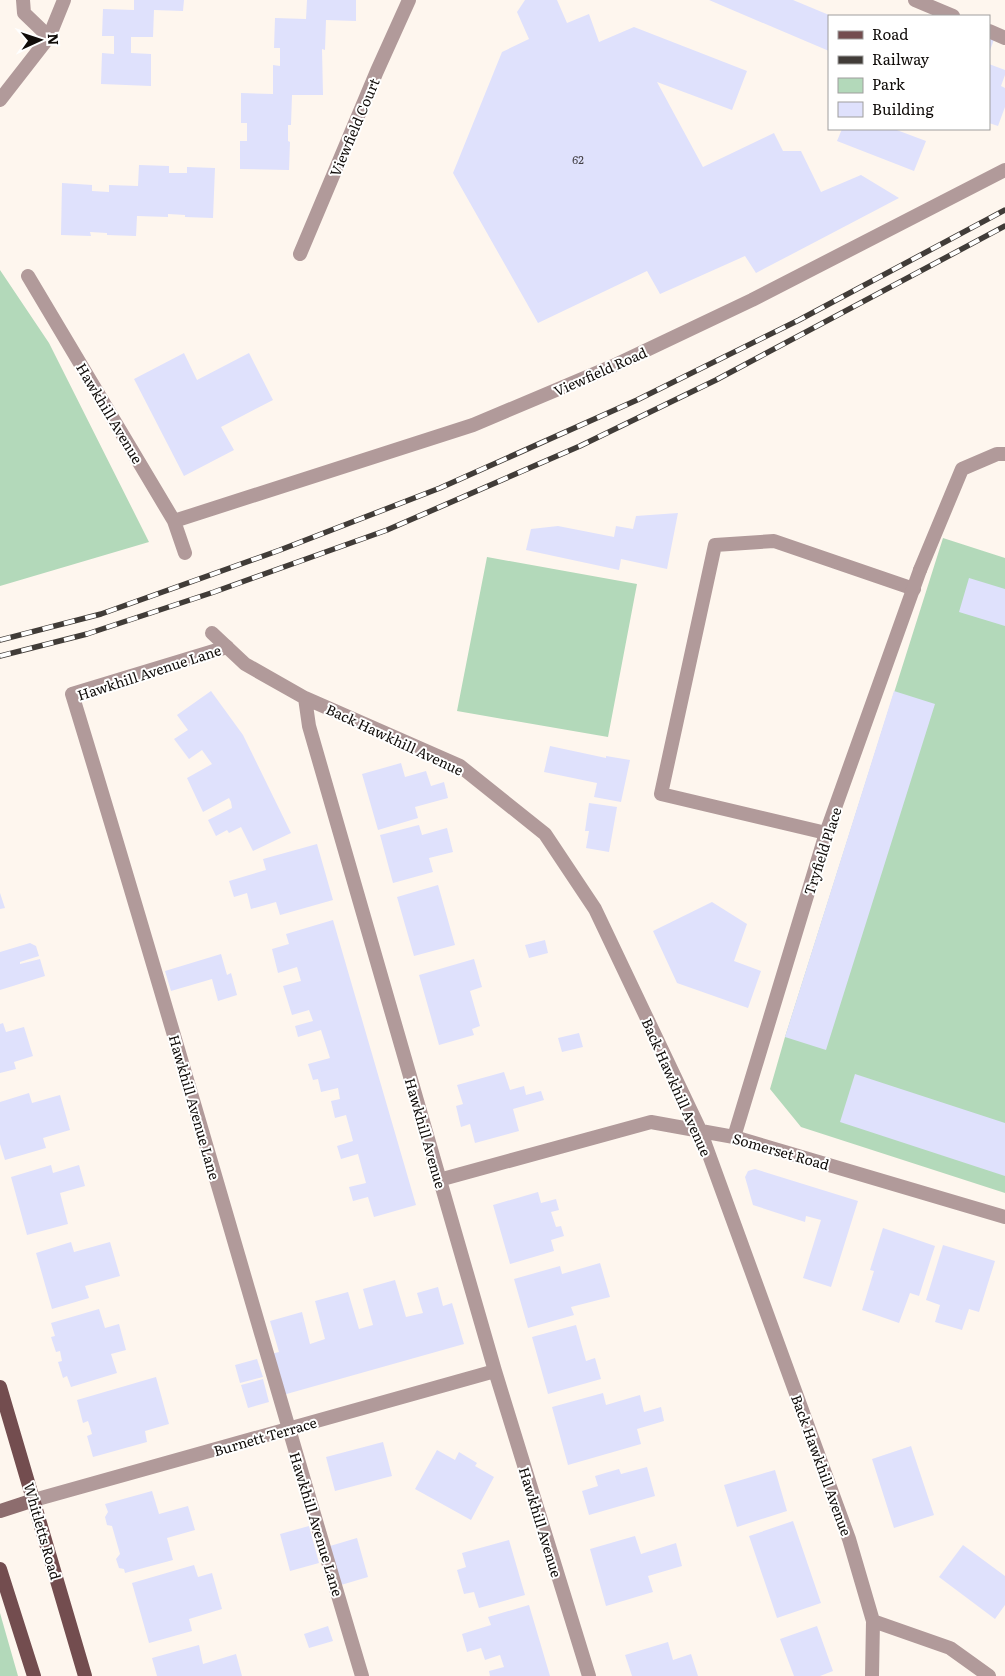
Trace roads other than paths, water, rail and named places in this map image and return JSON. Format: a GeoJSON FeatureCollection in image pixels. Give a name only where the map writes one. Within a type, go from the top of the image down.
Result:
{"type":"FeatureCollection","features":[{"type":"Feature","properties":{"kind":"main road","name":"Whitletts Road"},"geometry":{"type":"LineString","coordinates":[[0,1387],[85,1676]]}},
{"type":"Feature","properties":{"kind":"main road"},"geometry":{"type":"LineString","coordinates":[[0,1511],[34,1500]]}},
{"type":"Feature","properties":{"kind":"main road"},"geometry":{"type":"LineString","coordinates":[[0,1570],[34,1676]]}},
{"type":"Feature","properties":{"kind":"street"},"geometry":{"type":"LineString","coordinates":[[23,0],[24,13],[49,37]]}},
{"type":"Feature","properties":{"kind":"street"},"geometry":{"type":"LineString","coordinates":[[0,100],[49,37],[64,0]]}},
{"type":"Feature","properties":{"kind":"street","name":"Viewfield Court"},"geometry":{"type":"LineString","coordinates":[[300,254],[409,0]]}},
{"type":"Feature","properties":{"kind":"street"},"geometry":{"type":"LineString","coordinates":[[914,0],[951,15]]}},
{"type":"Feature","properties":{"kind":"street"},"geometry":{"type":"LineString","coordinates":[[990,31],[1005,38]]}},
{"type":"Feature","properties":{"kind":"street","name":"Viewfield Road"},"geometry":{"type":"LineString","coordinates":[[174,520],[473,425],[613,366],[752,300],[1005,170]]}},
{"type":"Feature","properties":{"kind":"street","name":"Hawkhill Avenue"},"geometry":{"type":"LineString","coordinates":[[28,276],[174,520],[185,553]]}},
{"type":"Feature","properties":{"kind":"street","name":"Tryfield Place"},"geometry":{"type":"LineString","coordinates":[[734,1137],[826,833],[920,570],[962,469],[997,454],[1005,454]]}},
{"type":"Feature","properties":{"kind":"street"},"geometry":{"type":"LineString","coordinates":[[826,833],[661,794],[715,545],[774,541],[914,589]]}},
{"type":"Feature","properties":{"kind":"street"},"geometry":{"type":"LineString","coordinates":[[212,633],[245,664],[305,698]]}},
{"type":"Feature","properties":{"kind":"street","name":"Hawkhill Avenue Lane"},"geometry":{"type":"LineString","coordinates":[[227,647],[72,694],[145,933],[288,1429],[362,1676]]}},
{"type":"Feature","properties":{"kind":"street","name":"Hawkhill Avenue"},"geometry":{"type":"LineString","coordinates":[[305,698],[309,726],[439,1180],[495,1371],[589,1676]]}},
{"type":"Feature","properties":{"kind":"street","name":"Back Hawkhill Avenue"},"geometry":{"type":"LineString","coordinates":[[305,698],[460,766],[545,834],[595,909],[700,1130],[849,1539],[873,1620],[872,1676]]}},
{"type":"Feature","properties":{"kind":"street","name":"Somerset Road"},"geometry":{"type":"LineString","coordinates":[[439,1180],[652,1122],[734,1137],[1005,1217]]}},
{"type":"Feature","properties":{"kind":"street","name":"Burnett Terrace"},"geometry":{"type":"LineString","coordinates":[[34,1500],[495,1371]]}},
{"type":"Feature","properties":{"kind":"street"},"geometry":{"type":"LineString","coordinates":[[873,1620],[950,1648],[988,1676]]}},
{"type":"Feature","properties":{"kind":"railway"},"geometry":{"type":"LineString","coordinates":[[0,640],[101,614],[280,550],[440,488],[637,400],[799,320],[1005,210]]}},
{"type":"Feature","properties":{"kind":"railway"},"geometry":{"type":"LineString","coordinates":[[0,656],[87,634],[214,592],[387,530],[580,446],[716,380],[1005,226]]}}]}
